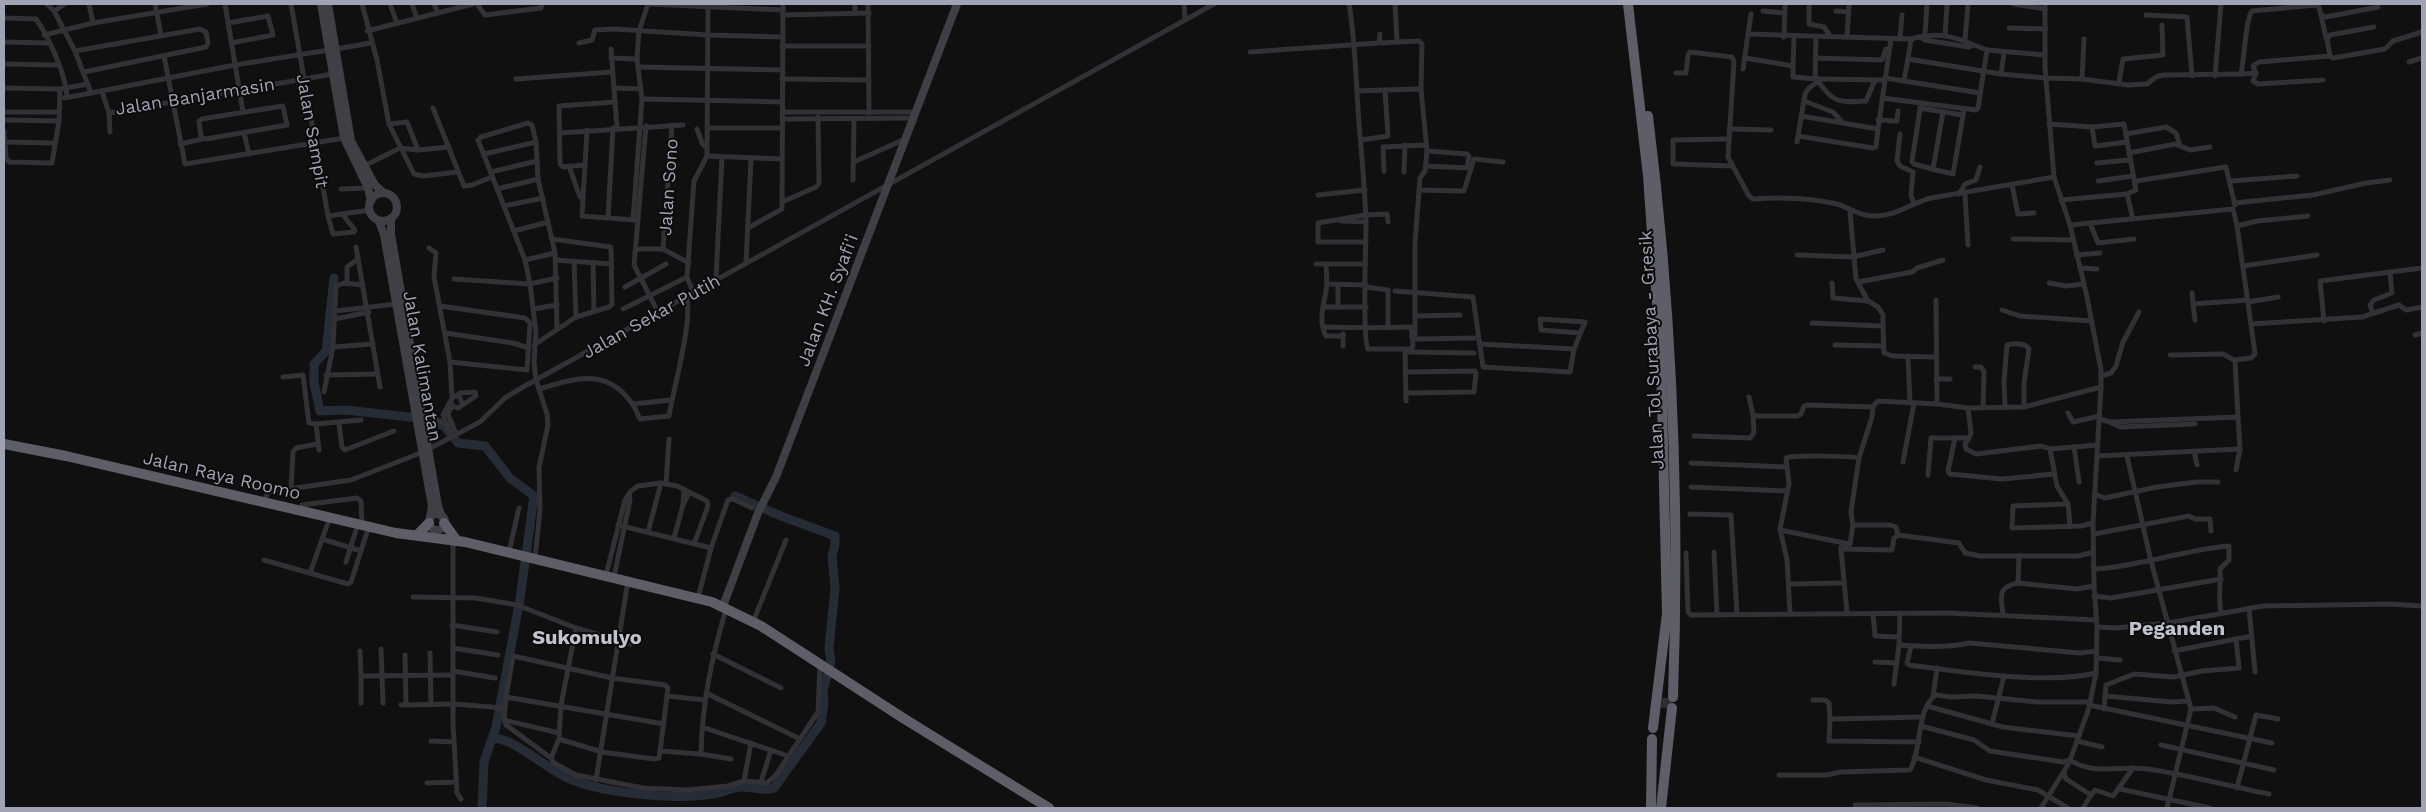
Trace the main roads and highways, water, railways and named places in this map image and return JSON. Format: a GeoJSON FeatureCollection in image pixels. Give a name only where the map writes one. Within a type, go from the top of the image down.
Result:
{"type":"FeatureCollection","features":[{"type":"Feature","properties":{"kind":"highway","name":"Jalan Tol Surabaya - Gresik"},"geometry":{"type":"LineString","coordinates":[[1628,4],[1648,176],[1659,312],[1670,697],[1676,529],[1668,312],[1655,176],[1633,4]]}},
{"type":"Feature","properties":{"kind":"highway","name":"Jalan Raya Roomo"},"geometry":{"type":"LineString","coordinates":[[4,444],[66,456],[330,517],[417,535],[433,529]]}},
{"type":"Feature","properties":{"kind":"highway"},"geometry":{"type":"LineString","coordinates":[[443,522],[455,540]]}},
{"type":"Feature","properties":{"kind":"highway"},"geometry":{"type":"LineString","coordinates":[[433,529],[455,540],[610,576],[698,598],[725,607],[753,622],[1049,808]]}},
{"type":"Feature","properties":{"kind":"highway","name":"Jalan Tol Surabaya - Gresik"},"geometry":{"type":"LineString","coordinates":[[1653,728],[1667,613]]}},
{"type":"Feature","properties":{"kind":"highway"},"geometry":{"type":"LineString","coordinates":[[1656,808],[1669,708],[1660,808]]}},
{"type":"Feature","properties":{"kind":"highway"},"geometry":{"type":"LineString","coordinates":[[1651,808],[1652,739]]}},
{"type":"Feature","properties":{"kind":"main road"},"geometry":{"type":"LineString","coordinates":[[321,4],[330,34]]}},
{"type":"Feature","properties":{"kind":"main road"},"geometry":{"type":"LineString","coordinates":[[328,4],[330,34],[342,109],[344,138],[368,188],[371,214],[379,220],[391,219],[396,212],[397,204],[392,196],[384,194],[374,197],[371,201]]}},
{"type":"Feature","properties":{"kind":"main road","name":"Jalan KH. Syafi'i"},"geometry":{"type":"LineString","coordinates":[[725,607],[755,511],[764,502],[776,477],[957,4]]}},
{"type":"Feature","properties":{"kind":"main road"},"geometry":{"type":"LineString","coordinates":[[332,50],[333,74],[351,141],[375,185],[384,194]]}},
{"type":"Feature","properties":{"kind":"main road","name":"Jalan Kalimantan"},"geometry":{"type":"LineString","coordinates":[[391,219],[390,234],[425,451],[433,529]]}},
{"type":"Feature","properties":{"kind":"main road","name":"Jalan Kalimantan"},"geometry":{"type":"LineString","coordinates":[[379,220],[384,230],[400,304]]}},
{"type":"Feature","properties":{"kind":"main road","name":"Jalan Kalimantan"},"geometry":{"type":"LineString","coordinates":[[425,451],[443,522],[433,529]]}},
{"type":"Feature","properties":{"kind":"main road"},"geometry":{"type":"LineString","coordinates":[[433,529],[435,515],[443,522]]}},
{"type":"Feature","properties":{"kind":"waterway"},"geometry":{"type":"LineString","coordinates":[[334,278],[326,351],[314,364],[314,383],[320,411],[346,410],[427,419],[444,426],[458,443],[485,446],[510,478],[534,496],[520,599],[496,727],[484,762],[482,808]]}},
{"type":"Feature","properties":{"kind":"waterway"},"geometry":{"type":"LineString","coordinates":[[493,738],[511,743],[570,779],[603,789],[661,796],[698,796],[740,787],[774,788],[821,723],[824,703],[823,690],[831,662],[829,648],[835,588],[832,556],[835,536],[735,496]]}},
{"type":"Feature","properties":{"kind":"tunnel"},"geometry":{"type":"LineString","coordinates":[[1666,708],[1667,696]]}},
{"type":"Feature","properties":{"kind":"district","name":"Peganden"},"geometry":{"type":"Point","coordinates":[2177,628]}},
{"type":"Feature","properties":{"kind":"district","name":"Sukomulyo"},"geometry":{"type":"Point","coordinates":[587,637]}}]}
